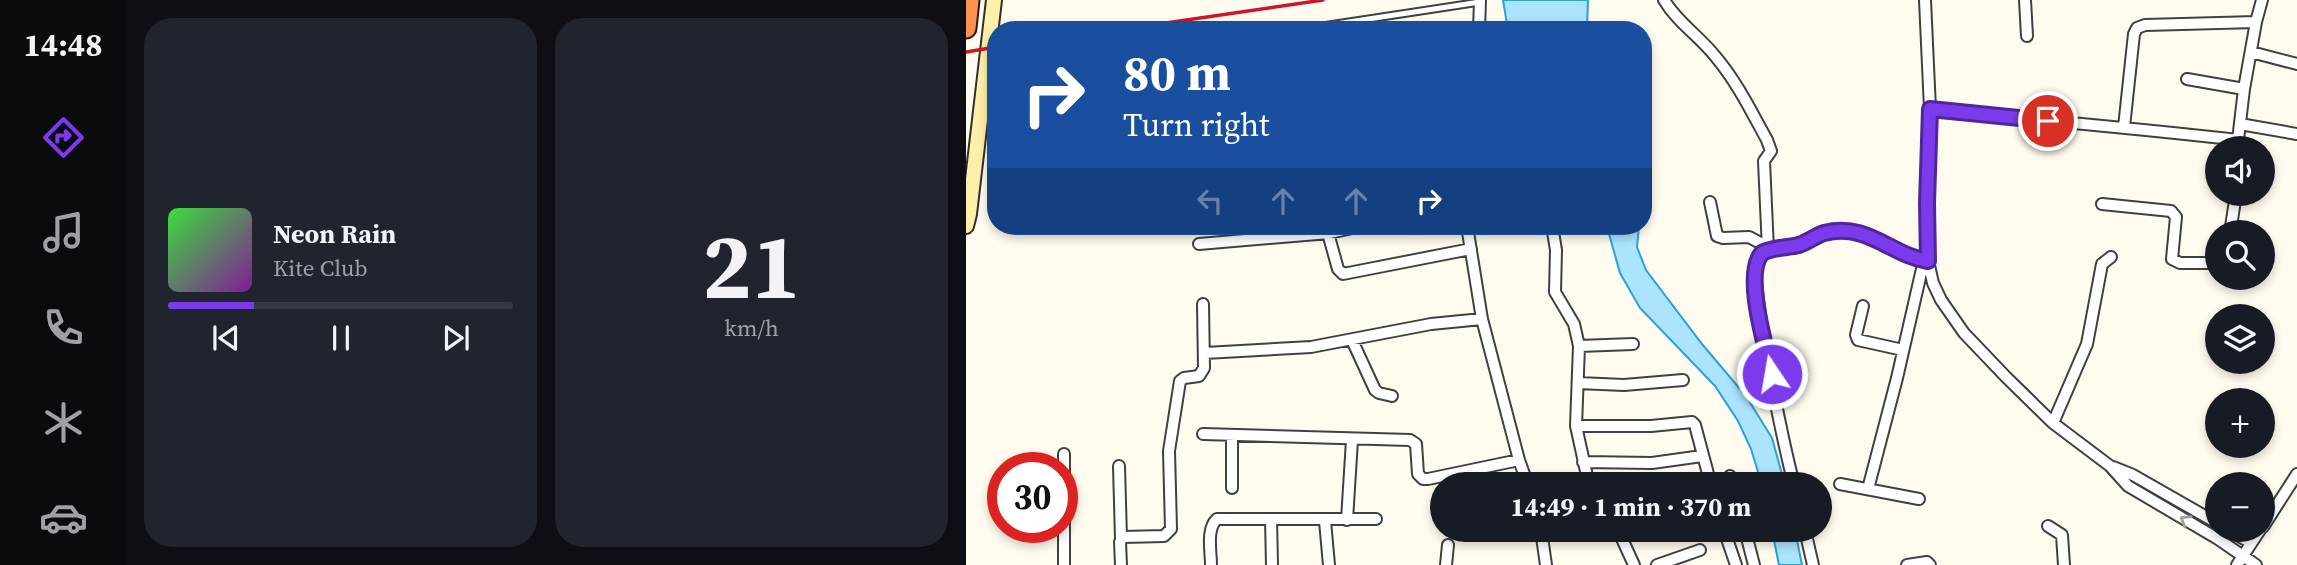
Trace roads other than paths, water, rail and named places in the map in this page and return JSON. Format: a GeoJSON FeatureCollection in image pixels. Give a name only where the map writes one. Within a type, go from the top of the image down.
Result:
{"type":"FeatureCollection","features":[{"type":"Feature","properties":{"kind":"highway"},"geometry":{"type":"LineString","coordinates":[[966,29],[970,0]]}},
{"type":"Feature","properties":{"kind":"street"},"geometry":{"type":"LineString","coordinates":[[993,21],[994,0]]}},
{"type":"Feature","properties":{"kind":"street"},"geometry":{"type":"LineString","coordinates":[[1664,0],[1675,17],[1706,45],[1729,73],[1767,140],[1771,151],[1763,161],[1768,249]]}},
{"type":"Feature","properties":{"kind":"street"},"geometry":{"type":"LineString","coordinates":[[1868,489],[1926,261],[1930,109],[1926,0]]}},
{"type":"Feature","properties":{"kind":"street"},"geometry":{"type":"LineString","coordinates":[[2025,0],[2027,36]]}},
{"type":"Feature","properties":{"kind":"street"},"geometry":{"type":"LineString","coordinates":[[2239,136],[2244,89],[2262,0]]}},
{"type":"Feature","properties":{"kind":"street"},"geometry":{"type":"LineString","coordinates":[[1479,21],[1480,1]]}},
{"type":"Feature","properties":{"kind":"street"},"geometry":{"type":"LineString","coordinates":[[2124,127],[2134,34],[2137,28],[2144,24],[2256,22]]}},
{"type":"Feature","properties":{"kind":"street"},"geometry":{"type":"LineString","coordinates":[[2251,52],[2297,64]]}},
{"type":"Feature","properties":{"kind":"street"},"geometry":{"type":"LineString","coordinates":[[2187,79],[2244,89]]}},
{"type":"Feature","properties":{"kind":"street"},"geometry":{"type":"LineString","coordinates":[[966,226],[987,108]]}},
{"type":"Feature","properties":{"kind":"street"},"geometry":{"type":"LineString","coordinates":[[1930,109],[2124,127],[2205,139]]}},
{"type":"Feature","properties":{"kind":"street"},"geometry":{"type":"LineString","coordinates":[[2240,124],[2297,134]]}},
{"type":"Feature","properties":{"kind":"street"},"geometry":{"type":"LineString","coordinates":[[1710,202],[1717,236],[1749,237],[1768,249]]}},
{"type":"Feature","properties":{"kind":"street"},"geometry":{"type":"LineString","coordinates":[[2102,204],[2171,211],[2176,217],[2172,259],[2180,263],[2205,263]]}},
{"type":"Feature","properties":{"kind":"street"},"geometry":{"type":"LineString","coordinates":[[1791,472],[1758,312],[1755,268],[1760,256],[1768,249],[1798,245],[1824,233],[1841,231],[1870,236],[1910,257],[1926,261]]}},
{"type":"Feature","properties":{"kind":"street"},"geometry":{"type":"LineString","coordinates":[[1199,244],[1276,235]]}},
{"type":"Feature","properties":{"kind":"street"},"geometry":{"type":"LineString","coordinates":[[1330,235],[1338,266],[1343,274],[1471,249]]}},
{"type":"Feature","properties":{"kind":"street"},"geometry":{"type":"LineString","coordinates":[[1469,235],[1482,319],[1523,472]]}},
{"type":"Feature","properties":{"kind":"street"},"geometry":{"type":"LineString","coordinates":[[1554,235],[1556,250],[1555,292],[1574,324],[1579,346],[1576,426],[1586,472]]}},
{"type":"Feature","properties":{"kind":"street"},"geometry":{"type":"LineString","coordinates":[[2053,423],[2087,344],[2102,264],[2111,257]]}},
{"type":"Feature","properties":{"kind":"street"},"geometry":{"type":"LineString","coordinates":[[1926,261],[1941,300],[1958,325],[2053,423],[2110,466],[2128,486],[2240,560],[2256,565]]}},
{"type":"Feature","properties":{"kind":"street"},"geometry":{"type":"LineString","coordinates":[[1122,539],[1128,536],[1164,536],[1171,529],[1169,451],[1178,385],[1184,378],[1202,374],[1204,368],[1203,304]]}},
{"type":"Feature","properties":{"kind":"street"},"geometry":{"type":"LineString","coordinates":[[1863,306],[1856,335],[1858,340],[1903,350]]}},
{"type":"Feature","properties":{"kind":"street"},"geometry":{"type":"LineString","coordinates":[[1205,353],[1297,348],[1352,340],[1410,327],[1482,319]]}},
{"type":"Feature","properties":{"kind":"street"},"geometry":{"type":"LineString","coordinates":[[1352,340],[1375,390],[1392,396]]}},
{"type":"Feature","properties":{"kind":"street"},"geometry":{"type":"LineString","coordinates":[[1579,346],[1633,344]]}},
{"type":"Feature","properties":{"kind":"street"},"geometry":{"type":"LineString","coordinates":[[1578,383],[1624,385],[1683,380]]}},
{"type":"Feature","properties":{"kind":"street"},"geometry":{"type":"LineString","coordinates":[[1576,426],[1651,426],[1692,422],[1706,472]]}},
{"type":"Feature","properties":{"kind":"street"},"geometry":{"type":"LineString","coordinates":[[1203,434],[1406,440],[1416,444],[1417,471],[1420,476],[1428,479],[1519,460]]}},
{"type":"Feature","properties":{"kind":"street"},"geometry":{"type":"LineString","coordinates":[[1232,435],[1232,488]]}},
{"type":"Feature","properties":{"kind":"street"},"geometry":{"type":"LineString","coordinates":[[1348,520],[1352,440]]}},
{"type":"Feature","properties":{"kind":"street"},"geometry":{"type":"LineString","coordinates":[[1583,462],[1652,463],[1702,456]]}},
{"type":"Feature","properties":{"kind":"street"},"geometry":{"type":"LineString","coordinates":[[1119,466],[1121,565]]}},
{"type":"Feature","properties":{"kind":"street"},"geometry":{"type":"LineString","coordinates":[[2110,466],[2133,475],[2205,516]]}},
{"type":"Feature","properties":{"kind":"street"},"geometry":{"type":"LineString","coordinates":[[2275,507],[2297,474]]}},
{"type":"Feature","properties":{"kind":"street"},"geometry":{"type":"LineString","coordinates":[[1840,484],[1919,499]]}},
{"type":"Feature","properties":{"kind":"street"},"geometry":{"type":"LineString","coordinates":[[1271,519],[1272,565]]}},
{"type":"Feature","properties":{"kind":"street"},"geometry":{"type":"LineString","coordinates":[[1211,565],[1211,530],[1215,520],[1376,519]]}},
{"type":"Feature","properties":{"kind":"street"},"geometry":{"type":"LineString","coordinates":[[1325,520],[1329,565]]}},
{"type":"Feature","properties":{"kind":"street"},"geometry":{"type":"LineString","coordinates":[[2048,526],[2062,535],[2064,565]]}},
{"type":"Feature","properties":{"kind":"street"},"geometry":{"type":"LineString","coordinates":[[1543,542],[1546,565]]}},
{"type":"Feature","properties":{"kind":"street"},"geometry":{"type":"LineString","coordinates":[[1623,542],[1634,565]]}},
{"type":"Feature","properties":{"kind":"street"},"geometry":{"type":"LineString","coordinates":[[1728,542],[1736,565]]}},
{"type":"Feature","properties":{"kind":"street"},"geometry":{"type":"LineString","coordinates":[[1748,542],[1754,565]]}},
{"type":"Feature","properties":{"kind":"street"},"geometry":{"type":"LineString","coordinates":[[1808,542],[1813,565]]}},
{"type":"Feature","properties":{"kind":"street"},"geometry":{"type":"LineString","coordinates":[[1063,543],[1063,565]]}},
{"type":"Feature","properties":{"kind":"street"},"geometry":{"type":"LineString","coordinates":[[2240,560],[2251,543]]}},
{"type":"Feature","properties":{"kind":"street"},"geometry":{"type":"LineString","coordinates":[[1446,565],[1448,545]]}},
{"type":"Feature","properties":{"kind":"street"},"geometry":{"type":"LineString","coordinates":[[1657,565],[1700,550]]}},
{"type":"Feature","properties":{"kind":"street"},"geometry":{"type":"LineString","coordinates":[[1907,565],[1925,561],[1930,565]]}},
{"type":"Feature","properties":{"kind":"lane"},"geometry":{"type":"LineString","coordinates":[[1353,21],[1480,1]]}},
{"type":"Feature","properties":{"kind":"water"},"geometry":{"type":"Polygon","coordinates":[[[1503,0],[1588,0],[1587,21],[1506,21],[1503,0]]]}},
{"type":"Feature","properties":{"kind":"water"},"geometry":{"type":"Polygon","coordinates":[[[1609,235],[1638,235],[1637,247],[1646,270],[1702,344],[1746,396],[1772,438],[1781,472],[1758,472],[1738,421],[1715,386],[1640,308],[1620,273],[1609,235]]]}},
{"type":"Feature","properties":{"kind":"water"},"geometry":{"type":"Polygon","coordinates":[[[1774,542],[1797,542],[1802,565],[1779,565],[1774,542]]]}},
{"type":"Feature","properties":{"kind":"railway"},"geometry":{"type":"LineString","coordinates":[[1180,21],[1323,0]]}},
{"type":"Feature","properties":{"kind":"railway"},"geometry":{"type":"LineString","coordinates":[[966,52],[987,48]]}}]}
